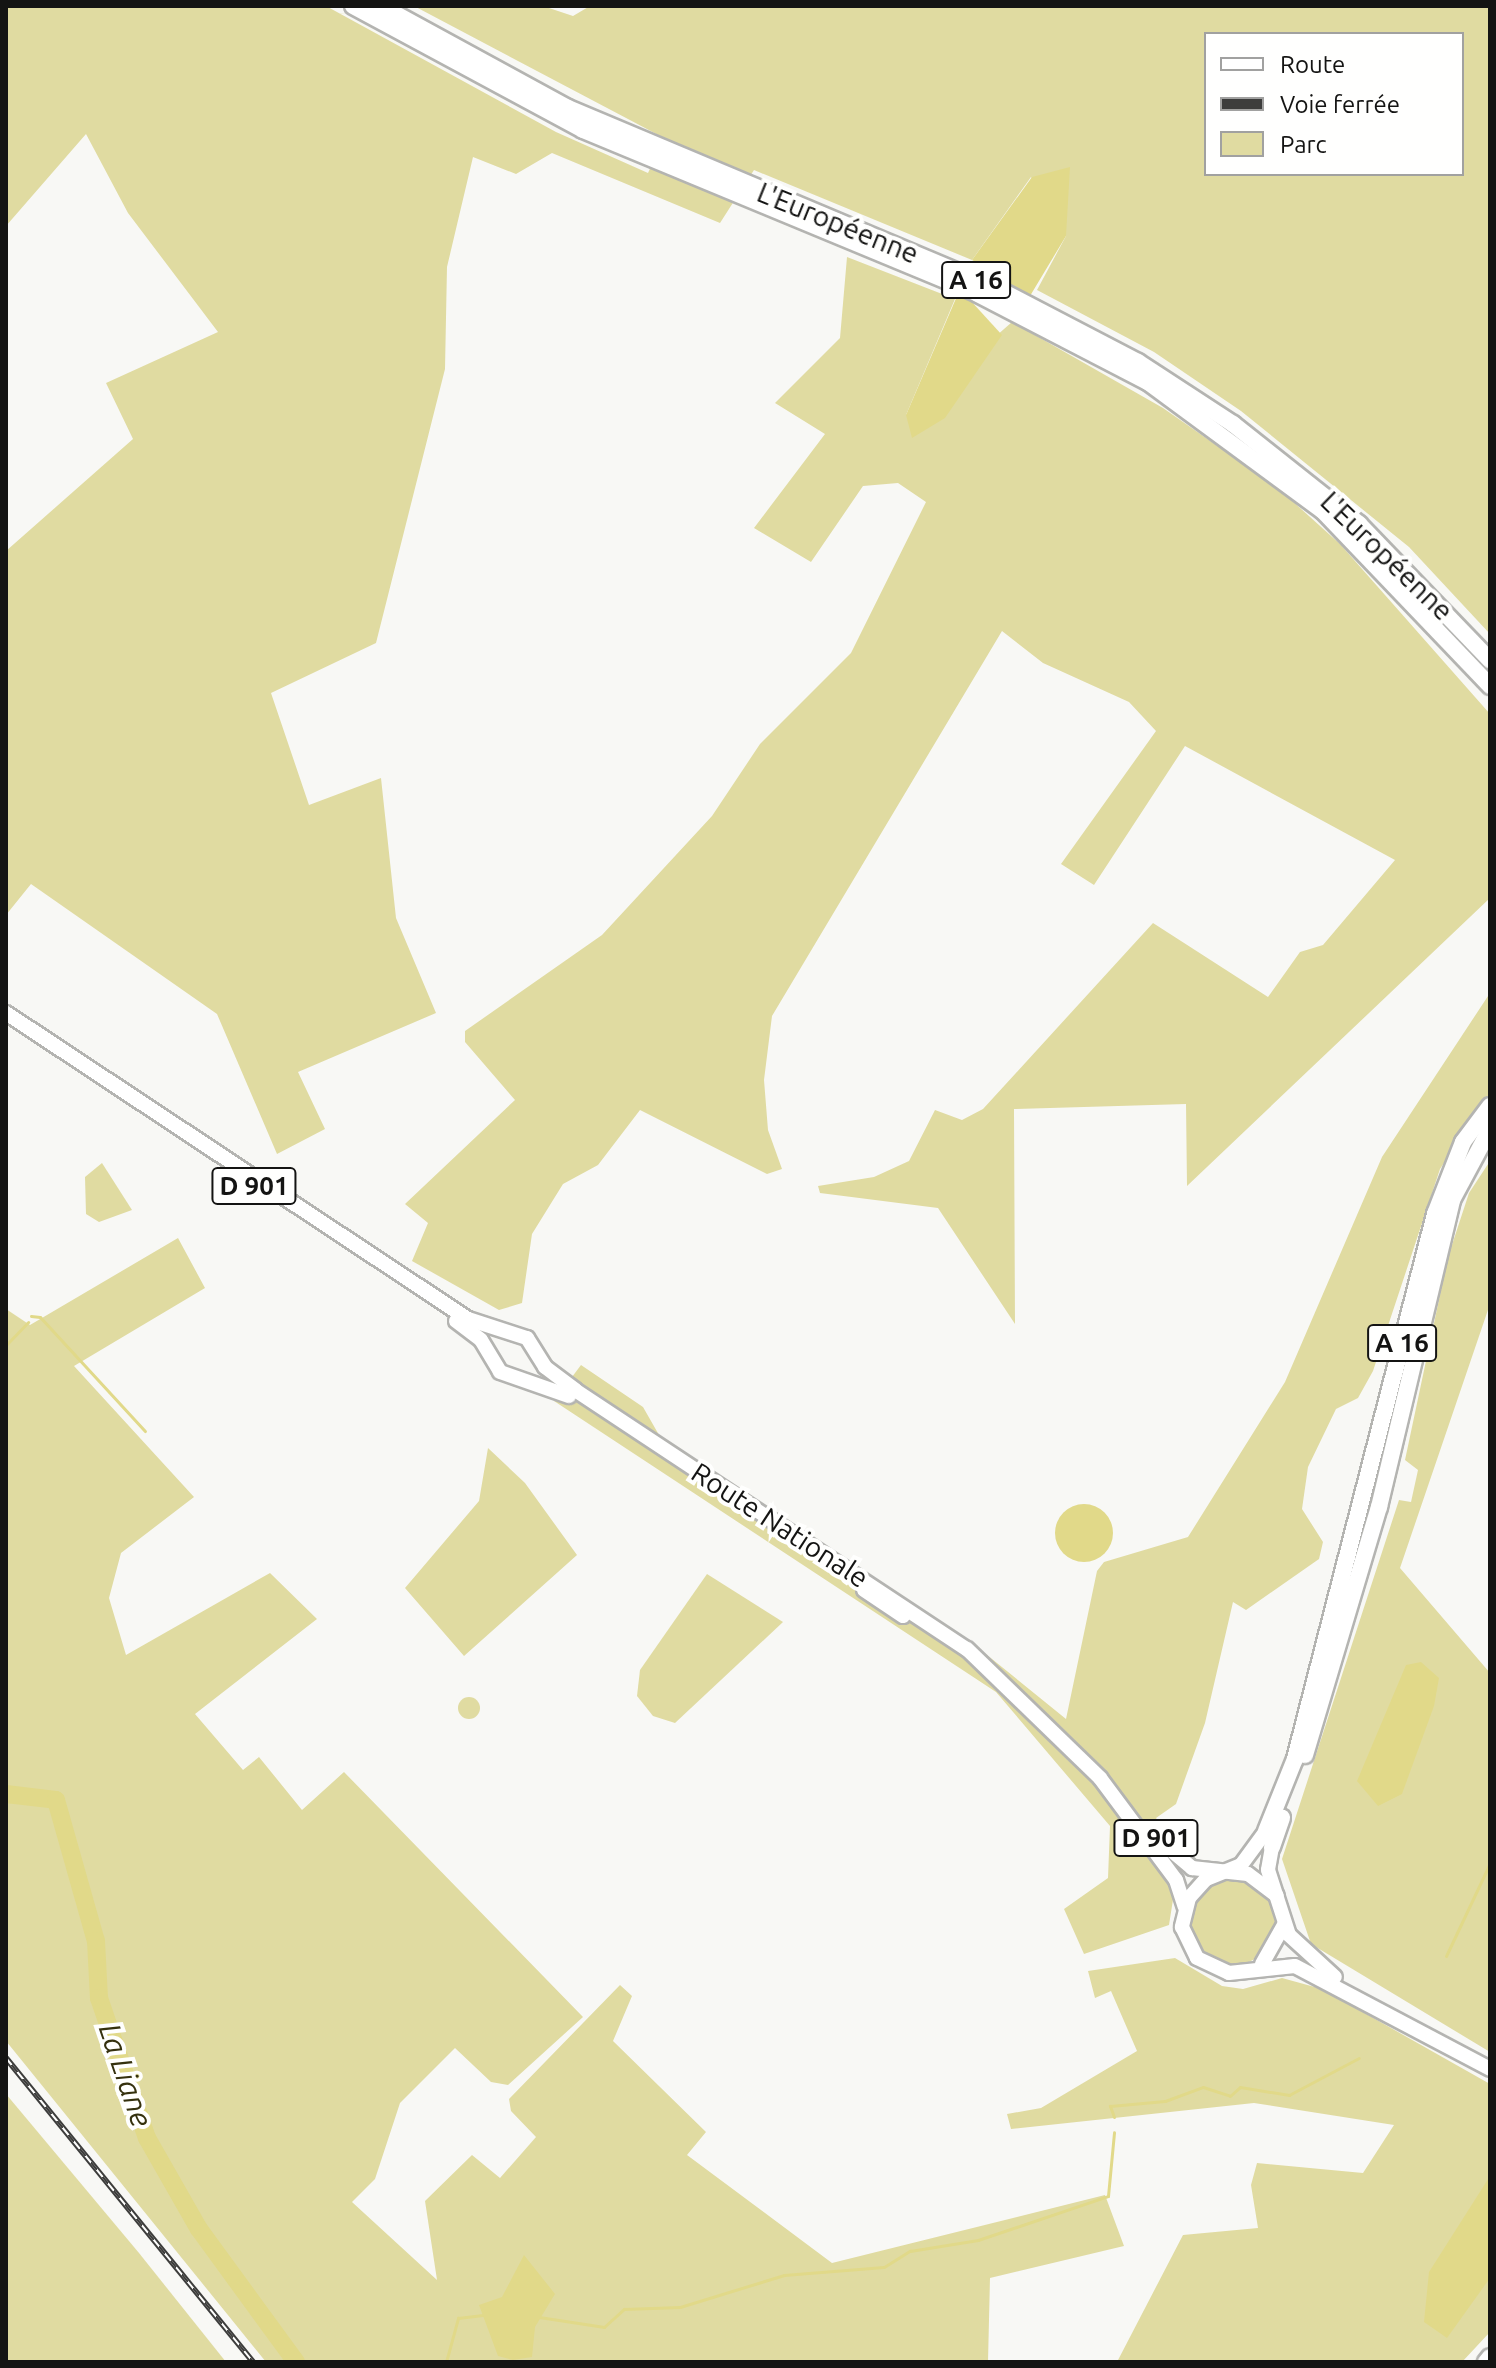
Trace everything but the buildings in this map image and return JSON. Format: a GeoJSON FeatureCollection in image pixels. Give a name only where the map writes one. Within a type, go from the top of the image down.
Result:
{"type":"FeatureCollection","features":[{"type":"Feature","properties":{"kind":"highway","name":"L'Européenne"},"geometry":{"type":"LineString","coordinates":[[353,6],[626,142],[1052,315],[1186,392],[1294,477],[1490,660]]}},
{"type":"Feature","properties":{"kind":"highway","name":"L'Européenne"},"geometry":{"type":"LineString","coordinates":[[381,6],[626,142]]}},
{"type":"Feature","properties":{"kind":"highway","name":"L'Européenne"},"geometry":{"type":"LineString","coordinates":[[1417,591],[1490,686]]}},
{"type":"Feature","properties":{"kind":"highway","name":"A 16"},"geometry":{"type":"LineString","coordinates":[[1417,591],[1490,651]]}},
{"type":"Feature","properties":{"kind":"highway","name":"A 16"},"geometry":{"type":"LineString","coordinates":[[1417,591],[1490,698]]}},
{"type":"Feature","properties":{"kind":"highway","name":"A 16"},"geometry":{"type":"LineString","coordinates":[[1269,1839],[1295,1759],[1357,1502],[1445,1185],[1463,1142],[1490,1106]]}},
{"type":"Feature","properties":{"kind":"highway","name":"A 16"},"geometry":{"type":"LineString","coordinates":[[1445,1185],[1490,1116]]}},
{"type":"Feature","properties":{"kind":"highway","name":"A 16"},"geometry":{"type":"LineString","coordinates":[[1269,1839],[1366,1552],[1456,1188],[1490,1129]]}},
{"type":"Feature","properties":{"kind":"highway","name":"A 16"},"geometry":{"type":"LineString","coordinates":[[1442,1242],[1490,1147]]}},
{"type":"Feature","properties":{"kind":"highway"},"geometry":{"type":"LineString","coordinates":[[1486,2362],[1490,2357]]}},
{"type":"Feature","properties":{"kind":"main road","name":"D 901"},"geometry":{"type":"LineString","coordinates":[[6,1013],[265,1186],[485,1327],[514,1333]]}},
{"type":"Feature","properties":{"kind":"main road","name":"D 901"},"geometry":{"type":"LineString","coordinates":[[6,1021],[469,1330],[493,1361]]}},
{"type":"Feature","properties":{"kind":"main road"},"geometry":{"type":"LineString","coordinates":[[514,1333],[535,1349],[533,1365],[516,1376],[493,1361],[497,1342],[514,1333]]}},
{"type":"Feature","properties":{"kind":"main road","name":"Route Nationale"},"geometry":{"type":"LineString","coordinates":[[535,1349],[575,1390],[896,1600],[1027,1702],[1100,1778],[1176,1880],[1185,1907]]}},
{"type":"Feature","properties":{"kind":"main road","name":"Route Nationale"},"geometry":{"type":"LineString","coordinates":[[516,1376],[555,1388],[598,1414],[1027,1702]]}},
{"type":"Feature","properties":{"kind":"main road","name":"D 901"},"geometry":{"type":"LineString","coordinates":[[1100,1778],[1184,1863],[1226,1872]]}},
{"type":"Feature","properties":{"kind":"main road"},"geometry":{"type":"LineString","coordinates":[[1269,1839],[1246,1861],[1202,1882],[1185,1907],[1184,1937],[1201,1962],[1229,1973],[1258,1967],[1295,1966],[1371,2001],[1490,2069]]}},
{"type":"Feature","properties":{"kind":"main road"},"geometry":{"type":"LineString","coordinates":[[1269,1839],[1268,1865],[1296,1946],[1371,2001]]}},
{"type":"Feature","properties":{"kind":"main road"},"geometry":{"type":"LineString","coordinates":[[1226,1872],[1253,1875],[1277,1896]]}},
{"type":"Feature","properties":{"kind":"main road"},"geometry":{"type":"LineString","coordinates":[[1258,1967],[1277,1948],[1284,1917]]}},
{"type":"Feature","properties":{"kind":"green space"},"geometry":{"type":"Polygon","coordinates":[[[6,6],[326,6],[556,132],[648,173],[664,138],[414,6],[543,6],[573,16],[590,6],[1490,6],[1490,634],[1409,547],[1241,411],[1154,352],[1037,290],[1066,236],[1031,177],[972,260],[754,170],[720,223],[552,153],[516,174],[473,157],[447,267],[445,369],[376,643],[271,693],[309,805],[381,778],[396,918],[436,1013],[298,1072],[325,1129],[277,1154],[217,1014],[31,884],[6,915],[6,551],[133,439],[106,383],[218,332],[128,213],[86,134],[6,226],[6,6]]]}},
{"type":"Feature","properties":{"kind":"green space"},"geometry":{"type":"Polygon","coordinates":[[[847,257],[955,299],[906,415],[1012,322],[1163,408],[1279,489],[1340,544],[1490,714],[1490,898],[1187,1186],[1186,1104],[1014,1109],[1015,1324],[938,1208],[820,1193],[818,1186],[874,1177],[909,1161],[935,1110],[962,1120],[983,1109],[1153,923],[1268,997],[1300,952],[1323,945],[1395,860],[1185,746],[1094,885],[1061,864],[1156,731],[1129,702],[1043,663],[1002,631],[772,1016],[764,1080],[768,1130],[782,1169],[767,1174],[640,1110],[598,1165],[563,1184],[532,1234],[522,1303],[499,1310],[412,1261],[428,1223],[405,1204],[515,1100],[465,1042],[465,1031],[602,935],[712,816],[760,744],[851,653],[926,502],[898,483],[863,486],[811,562],[754,528],[825,434],[775,403],[840,338],[847,257]]]}},
{"type":"Feature","properties":{"kind":"green space"},"geometry":{"type":"Polygon","coordinates":[[[1490,993],[1490,1093],[1440,1169],[1373,1371],[1358,1398],[1336,1409],[1308,1467],[1302,1509],[1323,1542],[1319,1559],[1246,1610],[1233,1602],[1205,1723],[1176,1804],[1156,1818],[1175,1845],[1155,1859],[1175,1887],[1169,1925],[1084,1954],[1064,1909],[1108,1878],[1110,1826],[996,1692],[554,1401],[581,1365],[643,1407],[659,1435],[966,1638],[1066,1719],[1097,1571],[1104,1562],[1188,1537],[1285,1382],[1382,1157],[1490,993]]]}},
{"type":"Feature","properties":{"kind":"green space"},"geometry":{"type":"Polygon","coordinates":[[[1490,1161],[1490,1304],[1400,1568],[1490,1673],[1490,2052],[1311,1944],[1282,1859],[1399,1500],[1411,1502],[1418,1470],[1405,1460],[1448,1257],[1469,1193],[1490,1161]]]}},
{"type":"Feature","properties":{"kind":"green space"},"geometry":{"type":"Polygon","coordinates":[[[102,1163],[132,1210],[99,1222],[86,1214],[85,1177],[102,1163]]]}},
{"type":"Feature","properties":{"kind":"green space"},"geometry":{"type":"Polygon","coordinates":[[[178,1238],[205,1288],[74,1366],[194,1497],[121,1553],[109,1598],[126,1655],[270,1573],[317,1619],[195,1714],[243,1770],[259,1757],[302,1810],[344,1772],[583,2017],[508,2085],[491,2082],[455,2048],[400,2103],[375,2179],[352,2202],[437,2280],[425,2201],[472,2155],[500,2178],[536,2137],[511,2111],[509,2099],[620,1985],[632,1996],[613,2041],[706,2132],[687,2155],[832,2263],[1105,2195],[1124,2246],[990,2278],[988,2362],[266,2362],[6,2041],[6,1309],[30,1325],[178,1238]]]}},
{"type":"Feature","properties":{"kind":"green space"},"geometry":{"type":"Polygon","coordinates":[[[488,1448],[525,1483],[577,1555],[464,1656],[405,1588],[479,1501],[488,1448]]]}},
{"type":"Feature","properties":{"kind":"green space"},"geometry":{"type":"Polygon","coordinates":[[[707,1574],[783,1622],[675,1723],[653,1716],[637,1696],[640,1670],[707,1574]]]}},
{"type":"Feature","properties":{"kind":"green space"},"geometry":{"type":"Polygon","coordinates":[[[469,1697],[477,1700],[480,1708],[477,1716],[469,1719],[461,1716],[458,1708],[461,1700],[469,1697]]]}},
{"type":"Feature","properties":{"kind":"green space"},"geometry":{"type":"Polygon","coordinates":[[[1233,1879],[1250,1882],[1264,1891],[1273,1905],[1276,1922],[1273,1939],[1264,1953],[1250,1962],[1233,1965],[1216,1962],[1202,1953],[1193,1939],[1190,1922],[1193,1905],[1202,1891],[1216,1882],[1233,1879]]]}},
{"type":"Feature","properties":{"kind":"green space"},"geometry":{"type":"Polygon","coordinates":[[[1175,1958],[1222,1986],[1243,1989],[1282,1978],[1322,1989],[1490,2084],[1490,2332],[1462,2362],[1117,2362],[1183,2235],[1258,2228],[1251,2185],[1257,2163],[1363,2173],[1394,2125],[1254,2103],[1011,2129],[1007,2114],[1041,2108],[1137,2051],[1111,1991],[1095,1998],[1088,1971],[1175,1958]]]}},
{"type":"Feature","properties":{"kind":"green space"},"geometry":{"type":"Polygon","coordinates":[[[6,2094],[139,2253],[226,2362],[6,2362],[6,2094]]]}},
{"type":"Feature","properties":{"kind":"shaded area"},"geometry":{"type":"Polygon","coordinates":[[[1070,167],[1066,236],[1021,311],[998,274],[972,260],[1032,177],[1070,167]]]}},
{"type":"Feature","properties":{"kind":"shaded area"},"geometry":{"type":"Polygon","coordinates":[[[960,289],[1002,335],[945,418],[912,438],[906,415],[960,289]]]}},
{"type":"Feature","properties":{"kind":"shaded area"},"geometry":{"type":"Polygon","coordinates":[[[1084,1504],[1104,1513],[1113,1533],[1104,1553],[1084,1562],[1064,1553],[1055,1533],[1064,1513],[1084,1504]]]}},
{"type":"Feature","properties":{"kind":"shaded area"},"geometry":{"type":"Polygon","coordinates":[[[1421,1662],[1439,1678],[1434,1706],[1402,1794],[1378,1806],[1357,1781],[1406,1665],[1421,1662]]]}},
{"type":"Feature","properties":{"kind":"shaded area"},"geometry":{"type":"Polygon","coordinates":[[[1490,2176],[1490,2278],[1447,2338],[1424,2322],[1429,2272],[1490,2176]]]}},
{"type":"Feature","properties":{"kind":"shaded area"},"geometry":{"type":"Polygon","coordinates":[[[524,2255],[555,2294],[535,2327],[532,2357],[513,2360],[498,2356],[479,2305],[502,2297],[524,2255]]]}},
{"type":"Feature","properties":{"kind":"waterway"},"geometry":{"type":"LineString","coordinates":[[31,1316],[40,1317],[145,1431]]}},
{"type":"Feature","properties":{"kind":"waterway"},"geometry":{"type":"LineString","coordinates":[[6,1345],[28,1322]]}},
{"type":"Feature","properties":{"kind":"waterway","name":"La Liane"},"geometry":{"type":"LineString","coordinates":[[6,1794],[56,1800],[96,1941],[99,1998],[147,2138],[199,2229],[296,2362]]}},
{"type":"Feature","properties":{"kind":"waterway"},"geometry":{"type":"LineString","coordinates":[[1446,1956],[1490,1863]]}},
{"type":"Feature","properties":{"kind":"waterway"},"geometry":{"type":"LineString","coordinates":[[1114,2117],[1110,2106],[1165,2101],[1203,2087],[1230,2096],[1240,2087],[1289,2095],[1359,2058]]}},
{"type":"Feature","properties":{"kind":"waterway"},"geometry":{"type":"LineString","coordinates":[[539,2317],[604,2327],[624,2309],[680,2307],[784,2275],[884,2267],[910,2251],[978,2240],[1108,2196],[1114,2132]]}},
{"type":"Feature","properties":{"kind":"waterway"},"geometry":{"type":"LineString","coordinates":[[446,2362],[458,2318],[483,2315]]}},
{"type":"Feature","properties":{"kind":"railway"},"geometry":{"type":"LineString","coordinates":[[6,2058],[253,2362]]}}]}
